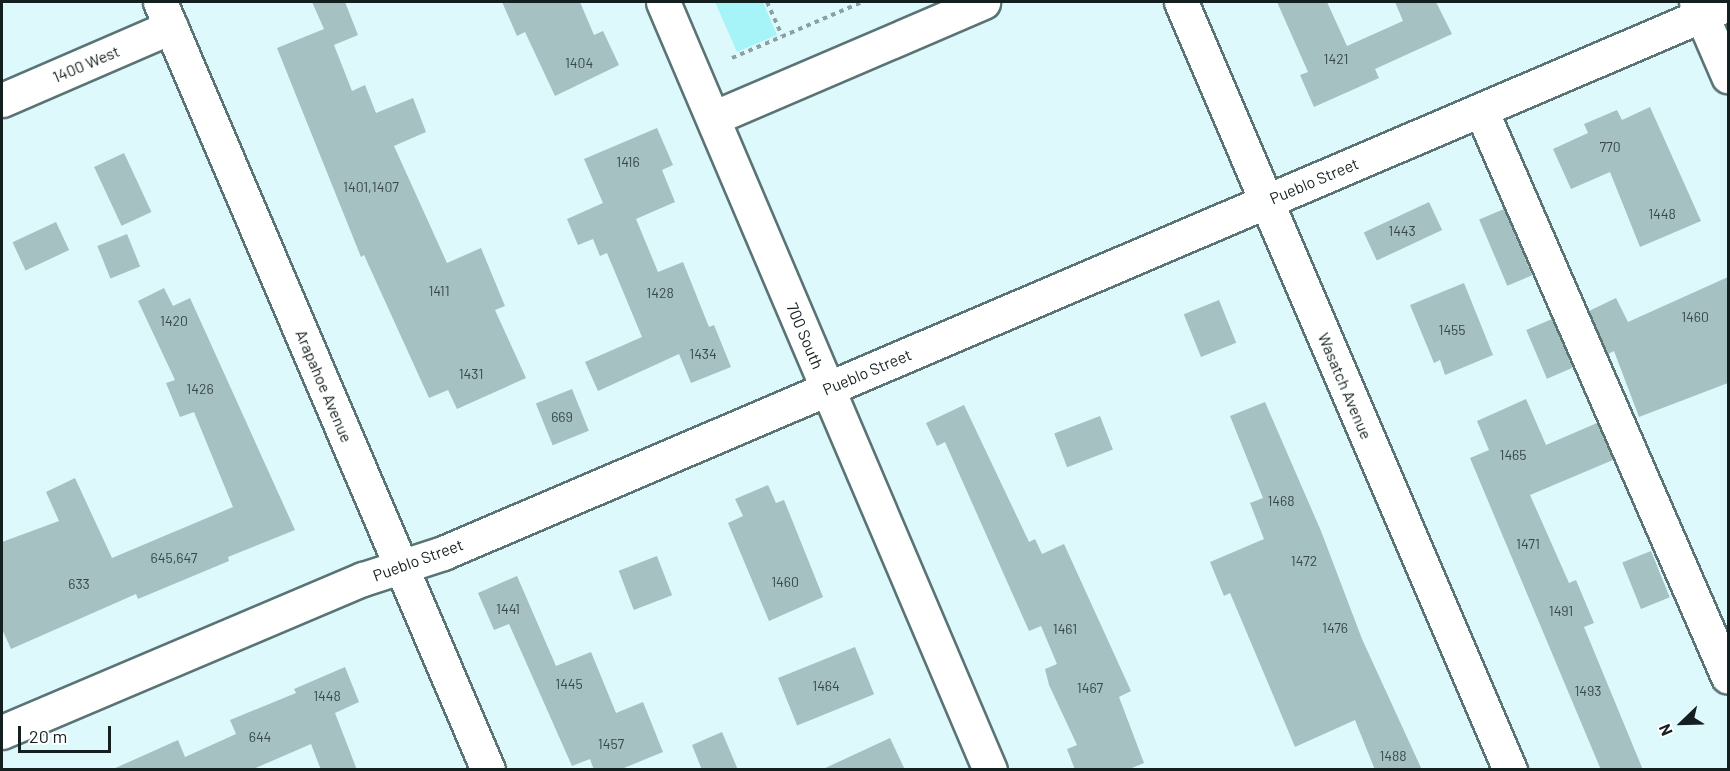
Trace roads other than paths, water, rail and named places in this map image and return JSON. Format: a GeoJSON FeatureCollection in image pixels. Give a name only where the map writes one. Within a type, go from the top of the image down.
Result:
{"type":"FeatureCollection","features":[{"type":"Feature","properties":{"kind":"street","name":"700 South"},"geometry":{"type":"LineString","coordinates":[[663,2],[990,770]]}},
{"type":"Feature","properties":{"kind":"street"},"geometry":{"type":"LineString","coordinates":[[713,118],[983,2]]}},
{"type":"Feature","properties":{"kind":"street","name":"Wasatch Avenue"},"geometry":{"type":"LineString","coordinates":[[1181,2],[1510,770]]}},
{"type":"Feature","properties":{"kind":"street"},"geometry":{"type":"LineString","coordinates":[[1709,7],[1728,76]]}},
{"type":"Feature","properties":{"kind":"street","name":"Pueblo Street"},"geometry":{"type":"LineString","coordinates":[[2,732],[363,579],[443,553],[1481,110],[1709,7]]}},
{"type":"Feature","properties":{"kind":"street","name":"1400 West"},"geometry":{"type":"LineString","coordinates":[[2,100],[166,14]]}},
{"type":"Feature","properties":{"kind":"street","name":"Arapahoe Avenue"},"geometry":{"type":"LineString","coordinates":[[166,14],[488,770]]}},
{"type":"Feature","properties":{"kind":"street"},"geometry":{"type":"LineString","coordinates":[[1481,110],[1728,677]]}}]}
